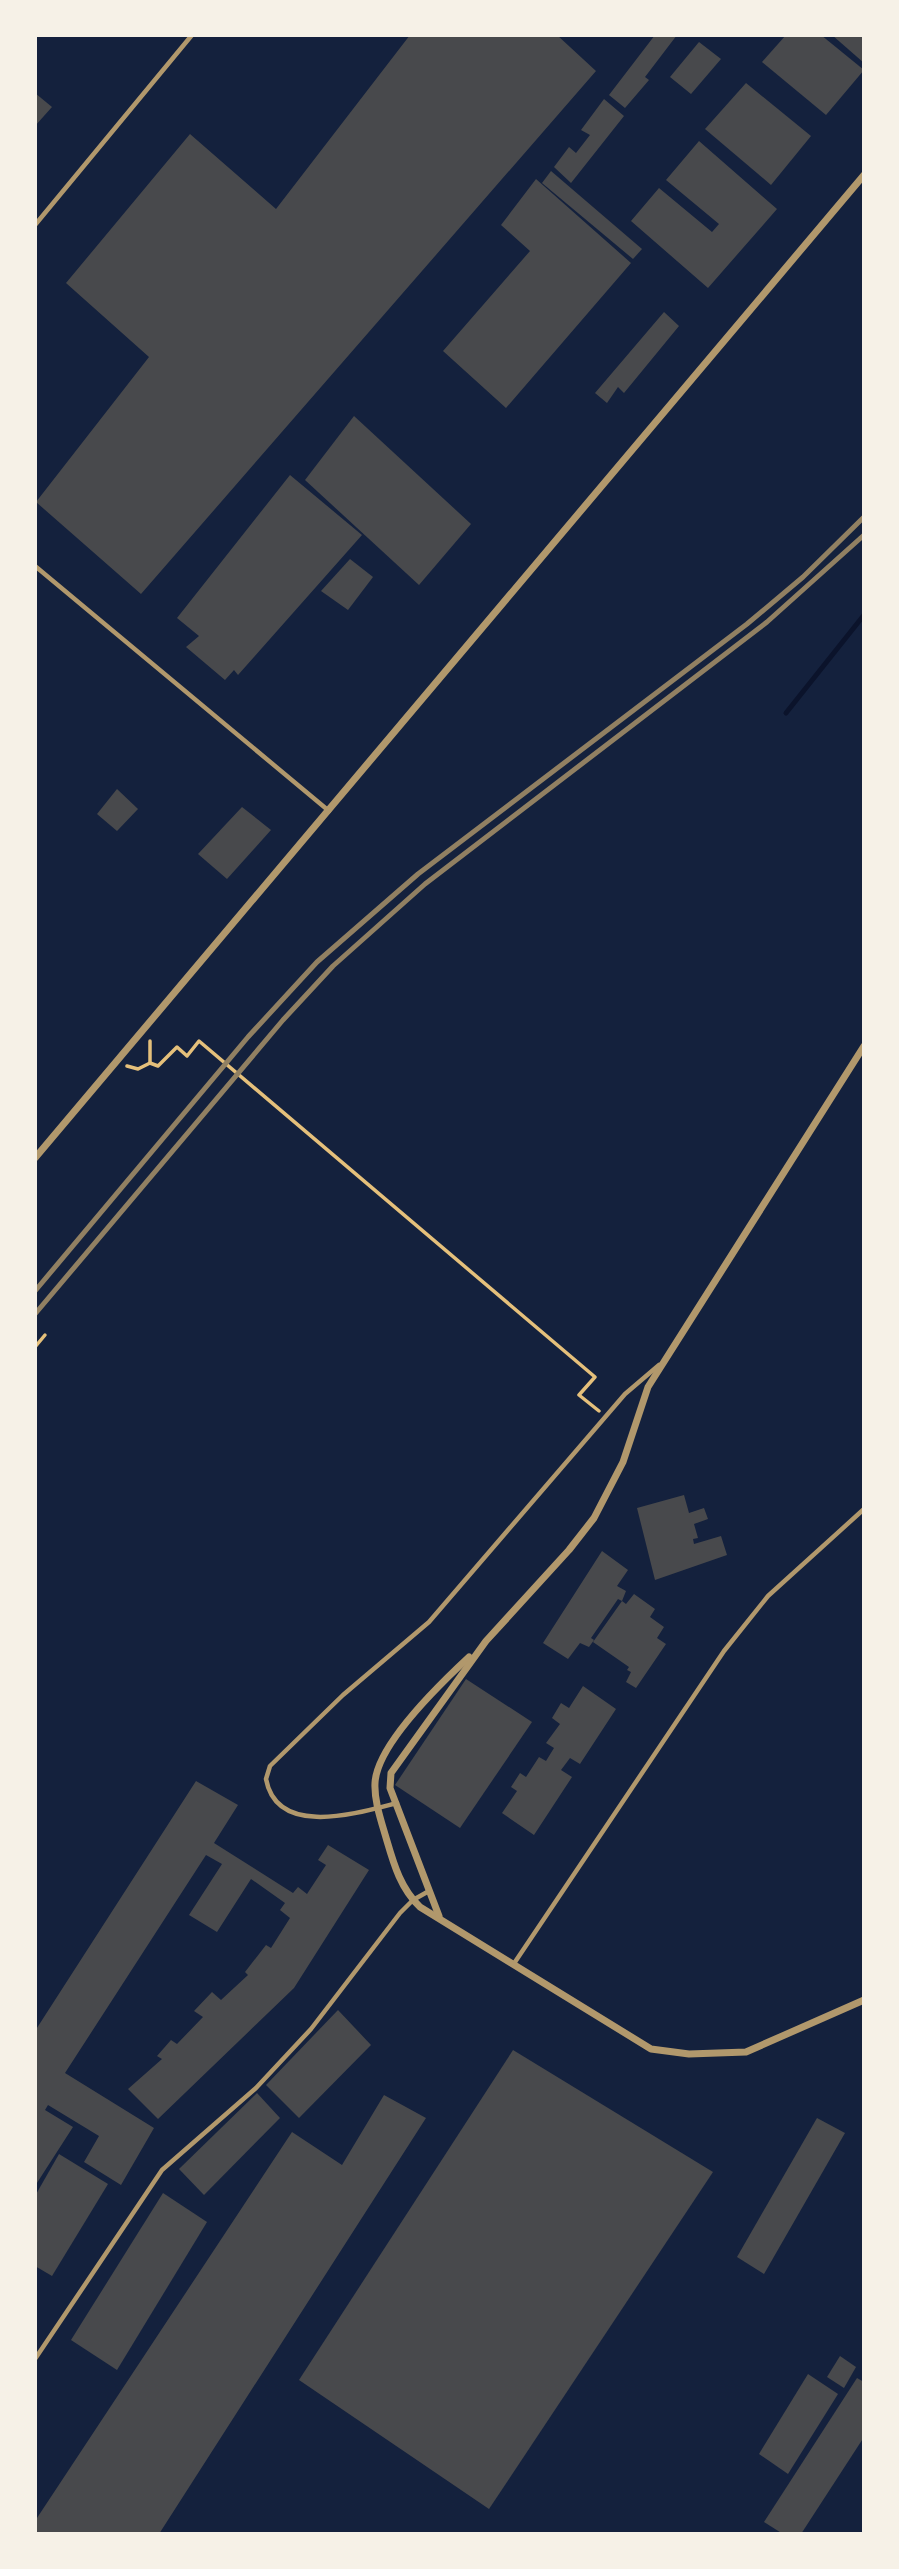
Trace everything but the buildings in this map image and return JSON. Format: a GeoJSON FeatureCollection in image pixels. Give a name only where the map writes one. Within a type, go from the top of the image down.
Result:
{"type":"FeatureCollection","features":[{"type":"Feature","properties":{"kind":"street"},"geometry":{"type":"LineString","coordinates":[[35,1158],[864,174]]}},
{"type":"Feature","properties":{"kind":"street"},"geometry":{"type":"LineString","coordinates":[[864,1046],[662,1363],[641,1403],[616,1478],[594,1518],[569,1550],[486,1641],[454,1671],[390,1744],[377,1774],[379,1808],[394,1864],[413,1900],[427,1912],[439,1916],[513,1965],[651,2049],[674,2054],[746,2052],[864,2000]]}},
{"type":"Feature","properties":{"kind":"street"},"geometry":{"type":"LineString","coordinates":[[439,1916],[390,1787],[391,1773],[486,1641]]}},
{"type":"Feature","properties":{"kind":"lane"},"geometry":{"type":"LineString","coordinates":[[35,225],[192,35]]}},
{"type":"Feature","properties":{"kind":"lane"},"geometry":{"type":"LineString","coordinates":[[35,566],[329,811]]}},
{"type":"Feature","properties":{"kind":"lane"},"geometry":{"type":"LineString","coordinates":[[398,1803],[322,1818],[293,1813],[274,1799],[267,1787],[267,1772],[343,1695],[429,1622],[625,1394],[662,1363]]}},
{"type":"Feature","properties":{"kind":"lane"},"geometry":{"type":"LineString","coordinates":[[513,1965],[724,1651],[768,1596],[864,1509]]}},
{"type":"Feature","properties":{"kind":"lane"},"geometry":{"type":"LineString","coordinates":[[35,2359],[162,2170],[256,2088],[311,2029],[387,1927],[413,1900],[429,1891]]}},
{"type":"Feature","properties":{"kind":"path"},"geometry":{"type":"LineString","coordinates":[[116,1062],[138,1069],[150,1063],[158,1066],[177,1047],[187,1056],[199,1041],[595,1377],[579,1395],[606,1417]]}},
{"type":"Feature","properties":{"kind":"path"},"geometry":{"type":"LineString","coordinates":[[35,1347],[45,1335]]}},
{"type":"Feature","properties":{"kind":"waterway"},"geometry":{"type":"LineString","coordinates":[[786,713],[864,615]]}},
{"type":"Feature","properties":{"kind":"railway"},"geometry":{"type":"LineString","coordinates":[[35,1291],[248,1037],[317,962],[418,874],[747,624],[803,577],[864,517]]}},
{"type":"Feature","properties":{"kind":"railway"},"geometry":{"type":"LineString","coordinates":[[35,1314],[283,1020],[333,966],[425,884],[767,622],[864,535]]}}]}
